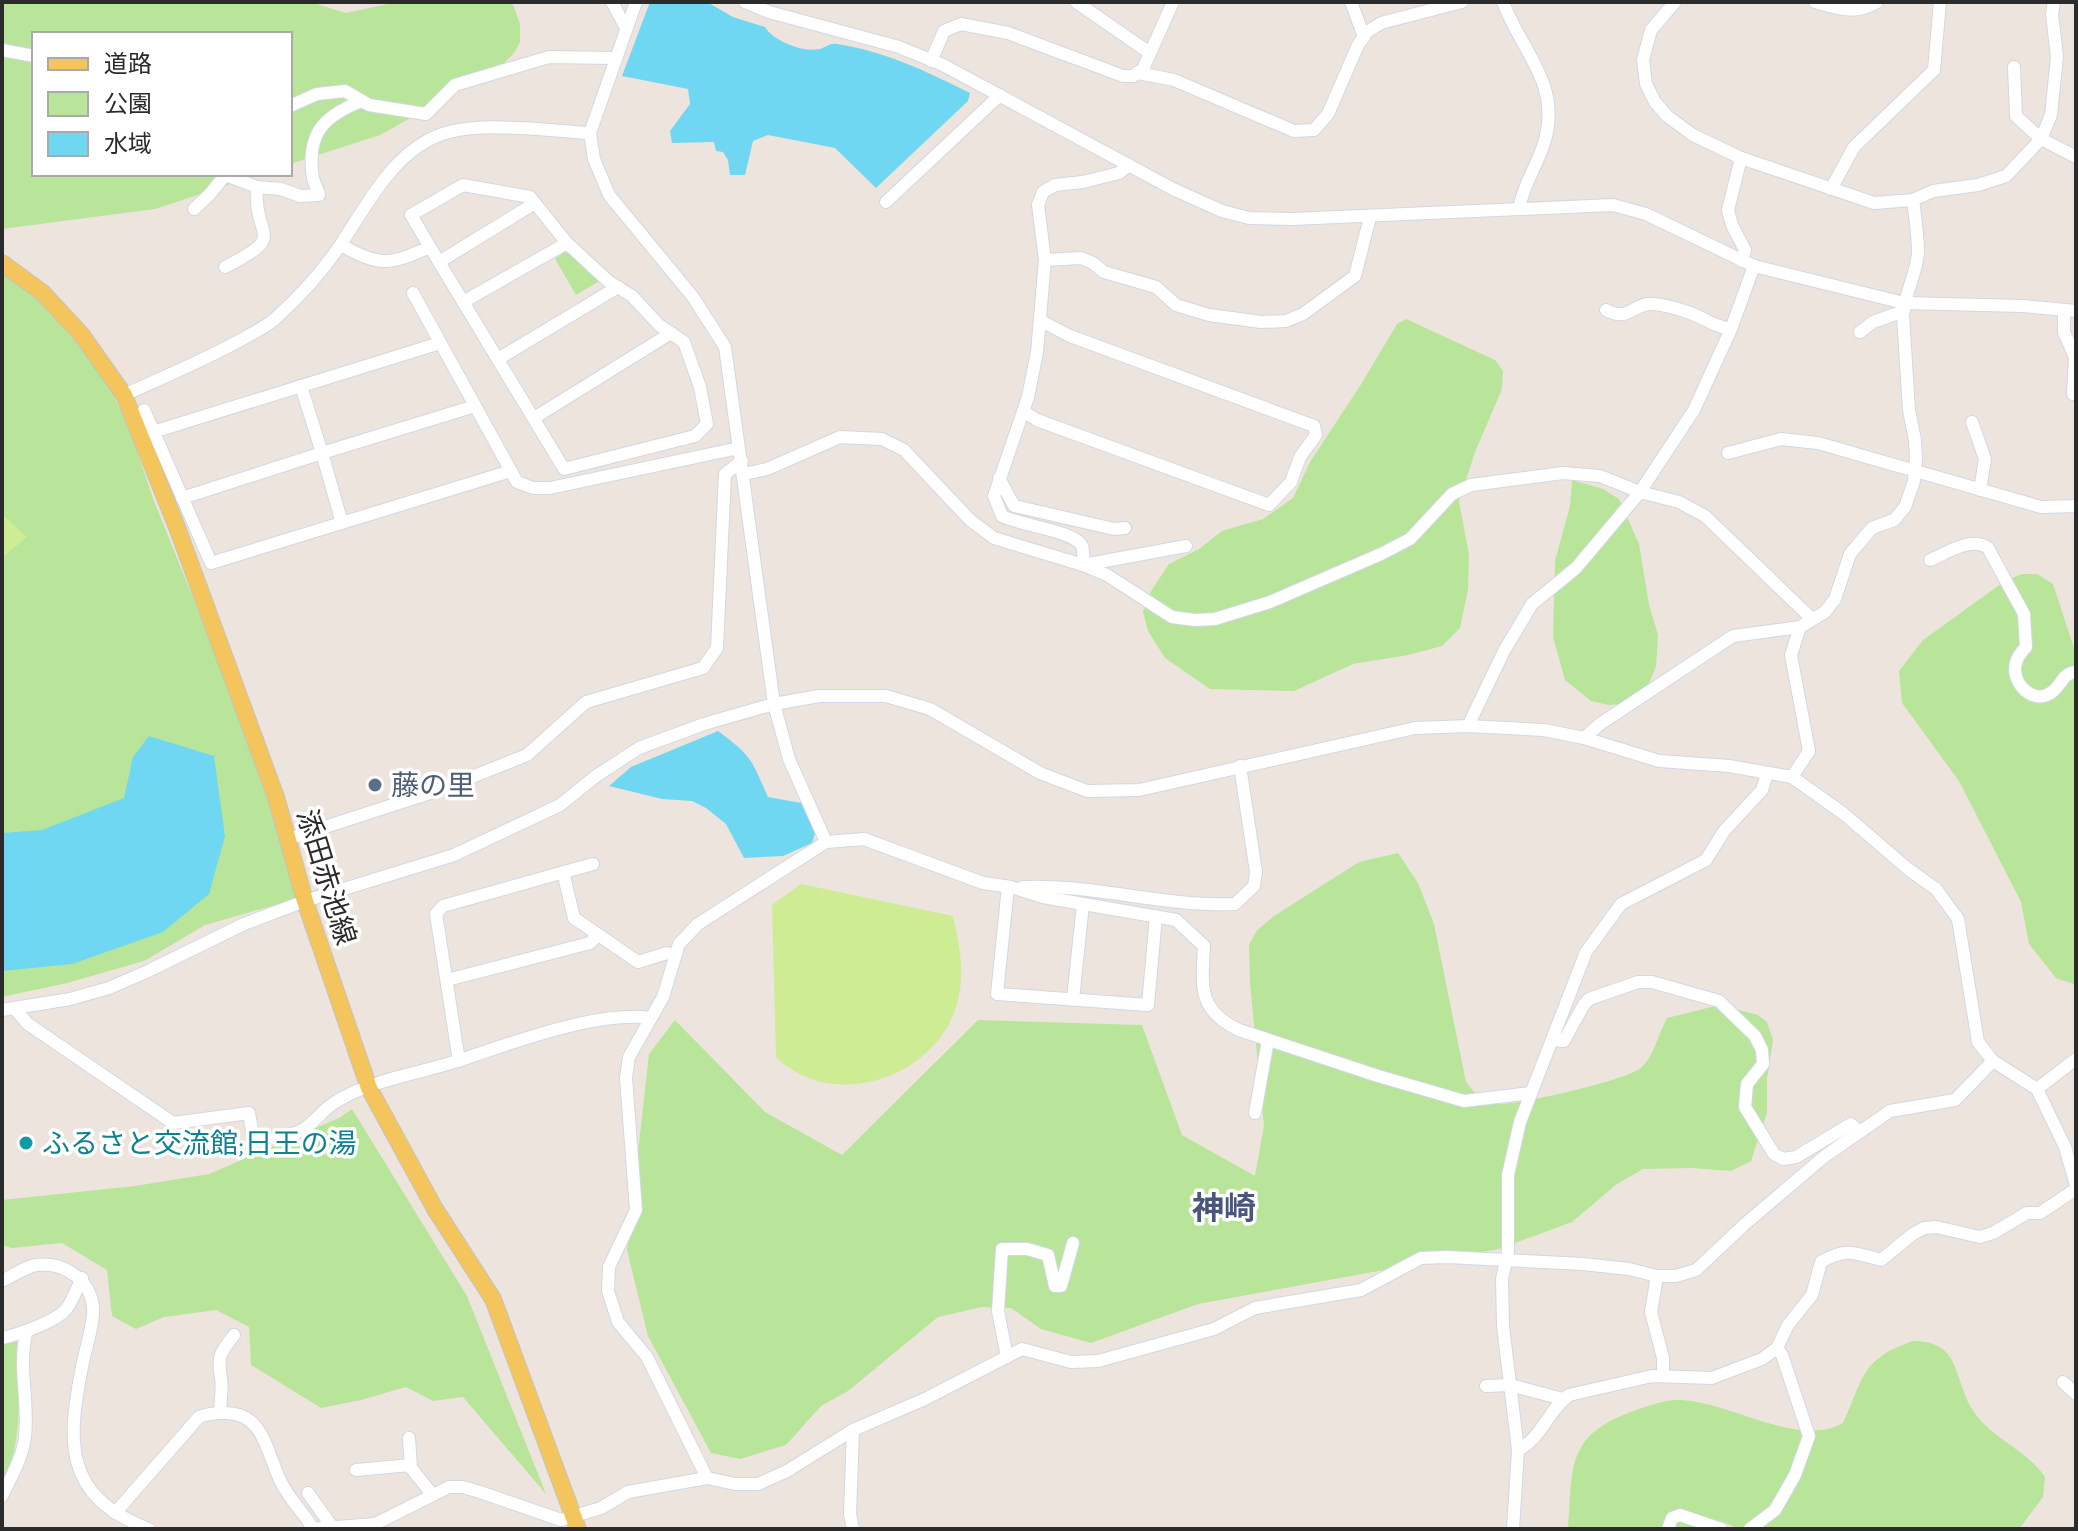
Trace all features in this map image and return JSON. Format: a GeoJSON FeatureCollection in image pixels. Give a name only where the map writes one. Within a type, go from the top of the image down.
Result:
{"type":"FeatureCollection","features":[{"type":"Feature","properties":{"kind":"main road","name":"添田赤池線"},"geometry":{"type":"LineString","coordinates":[[2,263],[43,293],[81,334],[124,395],[165,477],[276,797],[305,901],[369,1088],[435,1209],[493,1299],[576,1523]]}},
{"type":"Feature","properties":{"kind":"street"},"geometry":{"type":"LineString","coordinates":[[612,2],[626,28]]}},
{"type":"Feature","properties":{"kind":"street"},"geometry":{"type":"LineString","coordinates":[[636,2],[590,133],[594,159],[609,195],[693,297],[725,347],[774,704],[789,759],[826,842]]}},
{"type":"Feature","properties":{"kind":"street"},"geometry":{"type":"LineString","coordinates":[[745,2],[769,12],[899,47],[1000,95],[1222,211],[1249,218],[1370,217],[1613,205],[1646,214],[1748,263],[1904,307],[2023,306],[2070,310],[2064,332],[2075,357],[2073,394]]}},
{"type":"Feature","properties":{"kind":"street"},"geometry":{"type":"LineString","coordinates":[[1076,2],[1150,53]]}},
{"type":"Feature","properties":{"kind":"street"},"geometry":{"type":"LineString","coordinates":[[931,61],[944,31],[961,24],[1020,36],[1123,76],[1133,76],[1143,69],[1173,2]]}},
{"type":"Feature","properties":{"kind":"street"},"geometry":{"type":"LineString","coordinates":[[1351,2],[1364,37]]}},
{"type":"Feature","properties":{"kind":"street"},"geometry":{"type":"LineString","coordinates":[[1406,2],[1414,14]]}},
{"type":"Feature","properties":{"kind":"street"},"geometry":{"type":"LineString","coordinates":[[1138,73],[1174,80],[1294,131],[1314,130],[1328,114],[1364,37],[1381,23],[1462,2]]}},
{"type":"Feature","properties":{"kind":"street"},"geometry":{"type":"LineString","coordinates":[[1503,2],[1546,87],[1550,121],[1544,145],[1522,191],[1519,209]]}},
{"type":"Feature","properties":{"kind":"street"},"geometry":{"type":"LineString","coordinates":[[1675,2],[1664,12],[1646,42],[1643,60],[1646,84],[1667,116],[1693,135],[1741,158],[1874,203],[1913,200],[1933,191],[1978,185],[2006,176],[2041,139],[2051,115],[2057,57],[2052,14],[2054,2]]}},
{"type":"Feature","properties":{"kind":"street"},"geometry":{"type":"LineString","coordinates":[[1815,2],[1841,9],[1863,10],[1877,2]]}},
{"type":"Feature","properties":{"kind":"street"},"geometry":{"type":"LineString","coordinates":[[1831,189],[1854,147],[1934,70],[1940,2]]}},
{"type":"Feature","properties":{"kind":"street"},"geometry":{"type":"LineString","coordinates":[[2,50],[32,56]]}},
{"type":"Feature","properties":{"kind":"street"},"geometry":{"type":"LineString","coordinates":[[292,105],[317,94],[345,91],[369,105],[426,114],[455,85],[549,57],[615,58]]}},
{"type":"Feature","properties":{"kind":"street"},"geometry":{"type":"LineString","coordinates":[[2014,67],[2016,116],[2041,139],[2076,157]]}},
{"type":"Feature","properties":{"kind":"street"},"geometry":{"type":"LineString","coordinates":[[886,202],[1000,95]]}},
{"type":"Feature","properties":{"kind":"street"},"geometry":{"type":"LineString","coordinates":[[229,176],[257,187],[281,189],[300,196],[319,195],[313,181],[312,166],[312,146],[317,132],[326,120],[340,110],[362,101]]}},
{"type":"Feature","properties":{"kind":"street"},"geometry":{"type":"LineString","coordinates":[[124,395],[227,347],[274,321],[310,285],[341,245],[364,205],[398,163],[423,144],[449,132],[488,128],[590,133]]}},
{"type":"Feature","properties":{"kind":"street"},"geometry":{"type":"LineString","coordinates":[[1468,726],[1504,651],[1532,604],[1576,568],[1640,492],[1694,410],[1731,329],[1748,263],[1728,210],[1741,158]]}},
{"type":"Feature","properties":{"kind":"street"},"geometry":{"type":"LineString","coordinates":[[1083,565],[1083,548],[1076,538],[1002,516],[994,496],[1028,397],[1041,321],[1045,260],[1038,205],[1043,192],[1055,185],[1119,173],[1129,165]]}},
{"type":"Feature","properties":{"kind":"street"},"geometry":{"type":"LineString","coordinates":[[194,209],[225,176]]}},
{"type":"Feature","properties":{"kind":"street"},"geometry":{"type":"LineString","coordinates":[[463,185],[530,197],[535,203],[567,243],[632,296],[659,325],[684,342],[700,387],[707,424],[695,436],[564,469],[411,215],[463,185]]}},
{"type":"Feature","properties":{"kind":"street"},"geometry":{"type":"LineString","coordinates":[[225,267],[256,252],[263,242],[265,229],[256,202],[257,187]]}},
{"type":"Feature","properties":{"kind":"street"},"geometry":{"type":"LineString","coordinates":[[1584,738],[1600,724],[1733,636],[1800,627],[1825,612],[1835,599],[1850,554],[1872,528],[1894,520],[1905,507],[1915,471],[1904,307],[1918,253],[1913,200]]}},
{"type":"Feature","properties":{"kind":"street"},"geometry":{"type":"LineString","coordinates":[[439,262],[535,203]]}},
{"type":"Feature","properties":{"kind":"street"},"geometry":{"type":"LineString","coordinates":[[1045,260],[1081,258],[1104,272],[1156,287],[1176,305],[1209,315],[1261,322],[1286,321],[1303,314],[1355,276],[1370,217]]}},
{"type":"Feature","properties":{"kind":"street"},"geometry":{"type":"LineString","coordinates":[[463,302],[567,243]]}},
{"type":"Feature","properties":{"kind":"street"},"geometry":{"type":"LineString","coordinates":[[341,245],[366,259],[383,262],[402,259],[430,247]]}},
{"type":"Feature","properties":{"kind":"street"},"geometry":{"type":"LineString","coordinates":[[498,359],[618,287]]}},
{"type":"Feature","properties":{"kind":"street"},"geometry":{"type":"LineString","coordinates":[[413,293],[517,482],[533,488],[550,488],[739,448]]}},
{"type":"Feature","properties":{"kind":"street"},"geometry":{"type":"LineString","coordinates":[[1606,310],[1624,315],[1646,303],[1658,304],[1690,313],[1720,328],[1731,329]]}},
{"type":"Feature","properties":{"kind":"street"},"geometry":{"type":"LineString","coordinates":[[1860,332],[1904,307]]}},
{"type":"Feature","properties":{"kind":"street"},"geometry":{"type":"LineString","coordinates":[[1023,411],[1037,420],[1269,505],[1291,482],[1300,457],[1316,435],[1314,426],[1070,336],[1041,321]]}},
{"type":"Feature","properties":{"kind":"street"},"geometry":{"type":"LineString","coordinates":[[534,418],[671,333]]}},
{"type":"Feature","properties":{"kind":"street"},"geometry":{"type":"LineString","coordinates":[[153,432],[440,343]]}},
{"type":"Feature","properties":{"kind":"street"},"geometry":{"type":"LineString","coordinates":[[301,386],[342,523]]}},
{"type":"Feature","properties":{"kind":"street"},"geometry":{"type":"LineString","coordinates":[[182,498],[475,406]]}},
{"type":"Feature","properties":{"kind":"street"},"geometry":{"type":"LineString","coordinates":[[144,410],[165,477],[182,498],[211,563],[511,471]]}},
{"type":"Feature","properties":{"kind":"street"},"geometry":{"type":"LineString","coordinates":[[1972,422],[1985,459],[1980,490]]}},
{"type":"Feature","properties":{"kind":"street"},"geometry":{"type":"LineString","coordinates":[[288,839],[439,790],[527,755],[586,702],[703,668],[717,648],[725,474],[743,467],[767,469],[840,437],[882,439],[904,450],[970,520],[994,538],[1107,575],[1172,617],[1215,619],[1270,602],[1410,539],[1452,494],[1471,485],[1563,473],[1600,476],[1640,492],[1679,502],[1705,516],[1811,618]]}},
{"type":"Feature","properties":{"kind":"street"},"geometry":{"type":"LineString","coordinates":[[1728,453],[1781,439],[1818,443],[2041,507],[2076,506]]}},
{"type":"Feature","properties":{"kind":"street"},"geometry":{"type":"LineString","coordinates":[[621,454],[626,472]]}},
{"type":"Feature","properties":{"kind":"street"},"geometry":{"type":"LineString","coordinates":[[999,478],[1014,506],[1114,529],[1125,528]]}},
{"type":"Feature","properties":{"kind":"street"},"geometry":{"type":"LineString","coordinates":[[1930,560],[1969,543],[1981,543],[1988,548],[2024,614],[2026,647],[2018,656],[2015,670],[2021,687],[2029,694],[2039,696],[2052,692],[2061,679],[2076,672]]}},
{"type":"Feature","properties":{"kind":"street"},"geometry":{"type":"LineString","coordinates":[[1083,565],[1186,546]]}},
{"type":"Feature","properties":{"kind":"street"},"geometry":{"type":"LineString","coordinates":[[1792,777],[1809,751],[1791,655],[1800,627]]}},
{"type":"Feature","properties":{"kind":"street"},"geometry":{"type":"LineString","coordinates":[[8,1009],[70,999],[109,988],[244,924],[305,901],[454,855],[560,805],[596,776],[639,748],[704,724],[774,704],[819,696],[886,696],[930,709],[1028,767],[1087,791],[1139,790],[1415,728],[1468,726],[1544,730],[1584,738],[1659,761],[1729,766],[1792,777],[1844,814],[1936,889],[1958,919],[1978,1042],[1993,1061],[2037,1089],[2065,1147],[2076,1187],[2040,1213],[2027,1213],[1980,1237],[1936,1227],[1924,1228],[1881,1260],[1848,1251],[1837,1253],[1821,1262],[1812,1295],[1788,1325],[1777,1348],[1762,1359],[1712,1378],[1663,1375],[1569,1395],[1530,1444],[1518,1450]]}},
{"type":"Feature","properties":{"kind":"street"},"geometry":{"type":"LineString","coordinates":[[1010,887],[1046,886],[1165,902],[1235,904],[1254,886],[1256,872],[1240,766]]}},
{"type":"Feature","properties":{"kind":"street"},"geometry":{"type":"LineString","coordinates":[[1513,1529],[1518,1450],[1503,1326],[1502,1279],[1508,1251],[1508,1175],[1512,1149],[1586,952],[1621,904],[1706,860],[1724,831],[1762,790],[1767,773]]}},
{"type":"Feature","properties":{"kind":"street"},"geometry":{"type":"LineString","coordinates":[[707,1478],[647,1357],[618,1322],[608,1291],[609,1267],[636,1210],[626,1078],[629,1057],[663,997],[679,944],[698,924],[826,842],[864,839],[983,883],[1043,897],[1176,920],[1204,946],[1202,992],[1223,1023],[1464,1101],[1531,1093]]}},
{"type":"Feature","properties":{"kind":"street"},"geometry":{"type":"LineString","coordinates":[[459,1061],[436,914],[443,906],[593,864]]}},
{"type":"Feature","properties":{"kind":"street"},"geometry":{"type":"LineString","coordinates":[[563,872],[574,918],[638,962],[667,953],[675,955]]}},
{"type":"Feature","properties":{"kind":"street"},"geometry":{"type":"LineString","coordinates":[[1010,887],[997,994],[1148,1005],[1156,916]]}},
{"type":"Feature","properties":{"kind":"street"},"geometry":{"type":"LineString","coordinates":[[1073,999],[1083,904]]}},
{"type":"Feature","properties":{"kind":"street"},"geometry":{"type":"LineString","coordinates":[[447,980],[590,943],[598,935]]}},
{"type":"Feature","properties":{"kind":"street"},"geometry":{"type":"LineString","coordinates":[[1554,1040],[1564,1041],[1589,999],[1638,982],[1652,982],[1719,1001],[1755,1036],[1762,1050],[1763,1064],[1747,1084],[1745,1107],[1774,1154],[1783,1159],[1796,1157],[1851,1124],[1859,1132]]}},
{"type":"Feature","properties":{"kind":"street"},"geometry":{"type":"LineString","coordinates":[[8,1009],[173,1123],[249,1113],[253,1135],[263,1140],[303,1130],[338,1100],[423,1069],[588,1023],[651,1018]]}},
{"type":"Feature","properties":{"kind":"street"},"geometry":{"type":"LineString","coordinates":[[1255,1113],[1268,1040]]}},
{"type":"Feature","properties":{"kind":"street"},"geometry":{"type":"LineString","coordinates":[[2037,1089],[2076,1059]]}},
{"type":"Feature","properties":{"kind":"street"},"geometry":{"type":"LineString","coordinates":[[115,1513],[199,1417],[220,1413],[246,1416],[255,1422],[282,1484],[311,1528],[375,1524],[449,1487],[463,1487],[576,1523],[628,1492],[707,1478],[735,1484],[758,1484],[787,1471],[853,1430],[925,1399],[1022,1349],[1071,1362],[1098,1361],[1214,1329],[1255,1308],[1361,1290],[1421,1258],[1583,1264],[1629,1269],[1657,1276],[1676,1276],[1696,1270],[1792,1184],[1859,1132],[1890,1111],[1955,1100],[1993,1061]]}},
{"type":"Feature","properties":{"kind":"street"},"geometry":{"type":"LineString","coordinates":[[1007,1357],[998,1311],[1002,1249],[1027,1249],[1048,1255],[1055,1286],[1061,1286],[1073,1243]]}},
{"type":"Feature","properties":{"kind":"street"},"geometry":{"type":"LineString","coordinates":[[2,1281],[35,1265],[57,1268],[82,1278],[91,1295],[93,1314],[74,1409],[73,1449],[83,1480],[101,1502],[115,1513],[149,1529]]}},
{"type":"Feature","properties":{"kind":"street"},"geometry":{"type":"LineString","coordinates":[[1657,1276],[1651,1312],[1663,1358],[1663,1375]]}},
{"type":"Feature","properties":{"kind":"street"},"geometry":{"type":"LineString","coordinates":[[2,1496],[26,1434],[22,1349],[26,1334],[37,1324],[66,1310],[82,1278]]}},
{"type":"Feature","properties":{"kind":"street"},"geometry":{"type":"LineString","coordinates":[[2,1338],[26,1334]]}},
{"type":"Feature","properties":{"kind":"street"},"geometry":{"type":"LineString","coordinates":[[220,1413],[221,1378],[218,1364],[223,1349],[234,1335]]}},
{"type":"Feature","properties":{"kind":"street"},"geometry":{"type":"LineString","coordinates":[[1750,1529],[1775,1510],[1795,1475],[1809,1436],[1777,1348]]}},
{"type":"Feature","properties":{"kind":"street"},"geometry":{"type":"LineString","coordinates":[[2063,1382],[2076,1394]]}},
{"type":"Feature","properties":{"kind":"street"},"geometry":{"type":"LineString","coordinates":[[1486,1386],[1510,1385],[1563,1399]]}},
{"type":"Feature","properties":{"kind":"street"},"geometry":{"type":"LineString","coordinates":[[853,1430],[850,1514],[853,1529]]}},
{"type":"Feature","properties":{"kind":"street"},"geometry":{"type":"LineString","coordinates":[[409,1438],[410,1465],[432,1494]]}},
{"type":"Feature","properties":{"kind":"street"},"geometry":{"type":"LineString","coordinates":[[356,1470],[410,1465]]}},
{"type":"Feature","properties":{"kind":"street"},"geometry":{"type":"LineString","coordinates":[[308,1493],[333,1528]]}},
{"type":"Feature","properties":{"kind":"street"},"geometry":{"type":"LineString","coordinates":[[1668,1529],[1672,1518],[1680,1515],[1721,1529]]}},
{"type":"Feature","properties":{"kind":"green space"},"geometry":{"type":"Polygon","coordinates":[[[310,2],[346,13],[397,2],[512,2],[520,24],[520,42],[497,70],[380,135],[292,163],[292,32],[32,32],[32,176],[255,176],[155,209],[2,229],[2,4],[310,2]]]}},
{"type":"Feature","properties":{"kind":"green space"},"geometry":{"type":"Polygon","coordinates":[[[564,252],[601,280],[576,295],[555,259],[564,252]]]}},
{"type":"Feature","properties":{"kind":"green space"},"geometry":{"type":"Polygon","coordinates":[[[2,270],[41,301],[59,320],[107,382],[128,425],[154,501],[247,731],[297,888],[296,899],[205,925],[144,961],[67,983],[2,997],[2,270]]]}},
{"type":"Feature","properties":{"kind":"green space"},"geometry":{"type":"Polygon","coordinates":[[[1406,319],[1495,360],[1503,371],[1502,389],[1475,452],[1459,502],[1469,554],[1468,589],[1460,628],[1442,646],[1353,664],[1294,691],[1210,689],[1165,658],[1148,631],[1143,612],[1151,591],[1169,564],[1199,549],[1222,531],[1263,519],[1293,498],[1310,462],[1397,324],[1406,319]]]}},
{"type":"Feature","properties":{"kind":"green space"},"geometry":{"type":"Polygon","coordinates":[[[1572,480],[1603,489],[1619,499],[1639,544],[1649,605],[1658,635],[1656,666],[1647,689],[1628,704],[1608,705],[1591,701],[1565,680],[1553,637],[1555,561],[1570,506],[1572,480]]]}},
{"type":"Feature","properties":{"kind":"green space"},"geometry":{"type":"Polygon","coordinates":[[[2,514],[27,537],[2,558],[2,514]]]}},
{"type":"Feature","properties":{"kind":"green space"},"geometry":{"type":"Polygon","coordinates":[[[2022,574],[2037,574],[2053,584],[2076,654],[2076,985],[2056,978],[2029,944],[2021,902],[1959,781],[1902,703],[1899,671],[1923,640],[2005,581],[2022,574]]]}},
{"type":"Feature","properties":{"kind":"green space"},"geometry":{"type":"Polygon","coordinates":[[[1398,853],[1418,883],[1434,924],[1466,1082],[1476,1094],[1494,1103],[1512,1103],[1617,1078],[1642,1067],[1667,1018],[1719,1005],[1758,1015],[1767,1022],[1773,1040],[1767,1080],[1767,1113],[1751,1161],[1731,1171],[1643,1169],[1617,1184],[1572,1222],[1499,1249],[1198,1304],[1091,1343],[1041,1329],[1011,1308],[982,1307],[938,1317],[848,1391],[821,1406],[786,1445],[740,1459],[711,1453],[648,1336],[627,1250],[649,1054],[675,1020],[765,1112],[842,1155],[978,1020],[1142,1025],[1182,1135],[1255,1176],[1264,1126],[1249,945],[1257,930],[1274,916],[1359,862],[1398,853]]]}},
{"type":"Feature","properties":{"kind":"green space"},"geometry":{"type":"Polygon","coordinates":[[[801,884],[953,916],[961,973],[956,1007],[944,1032],[926,1053],[904,1069],[878,1080],[851,1084],[825,1083],[799,1074],[776,1057],[772,905],[801,884]]]}},
{"type":"Feature","properties":{"kind":"green space"},"geometry":{"type":"Polygon","coordinates":[[[352,1109],[467,1296],[546,1494],[463,1397],[433,1401],[406,1387],[321,1408],[251,1365],[249,1327],[216,1310],[164,1317],[136,1329],[112,1316],[107,1270],[62,1243],[12,1248],[2,1245],[2,1200],[135,1186],[209,1174],[339,1118],[352,1109]]]}},
{"type":"Feature","properties":{"kind":"green space"},"geometry":{"type":"Polygon","coordinates":[[[17,1341],[17,1432],[2,1486],[2,1342],[17,1341]]]}},
{"type":"Feature","properties":{"kind":"green space"},"geometry":{"type":"Polygon","coordinates":[[[1913,1341],[1940,1347],[1948,1354],[1972,1409],[1988,1428],[2028,1459],[2045,1477],[2043,1497],[2019,1529],[1739,1529],[1714,1520],[1690,1529],[1568,1529],[1577,1457],[1594,1432],[1610,1421],[1654,1404],[1678,1400],[1718,1407],[1784,1427],[1825,1429],[1843,1423],[1860,1382],[1873,1363],[1913,1341]]]}},
{"type":"Feature","properties":{"kind":"water"},"geometry":{"type":"Polygon","coordinates":[[[650,2],[707,2],[733,17],[765,27],[775,37],[798,47],[813,50],[834,44],[889,57],[970,93],[968,101],[876,188],[835,148],[768,135],[753,141],[745,175],[730,175],[728,160],[723,152],[716,151],[714,142],[672,143],[670,131],[690,104],[688,89],[622,76],[650,2]]]}},
{"type":"Feature","properties":{"kind":"water"},"geometry":{"type":"Polygon","coordinates":[[[718,731],[749,759],[768,797],[801,803],[815,833],[812,843],[783,856],[744,858],[726,824],[706,808],[692,801],[662,799],[609,786],[631,767],[718,731]]]}},
{"type":"Feature","properties":{"kind":"water"},"geometry":{"type":"Polygon","coordinates":[[[149,736],[214,756],[225,836],[209,894],[163,932],[72,964],[2,971],[2,833],[42,830],[124,798],[133,757],[149,736]]]}},
{"type":"Feature","properties":{"kind":"place","name":"藤の里"},"geometry":{"type":"Point","coordinates":[375,785]}},
{"type":"Feature","properties":{"kind":"place","name":"ふるさと交流館;日王の湯"},"geometry":{"type":"Point","coordinates":[26,1143]}},
{"type":"Feature","properties":{"kind":"district","name":"神崎"},"geometry":{"type":"Point","coordinates":[1224,1208]}}]}
